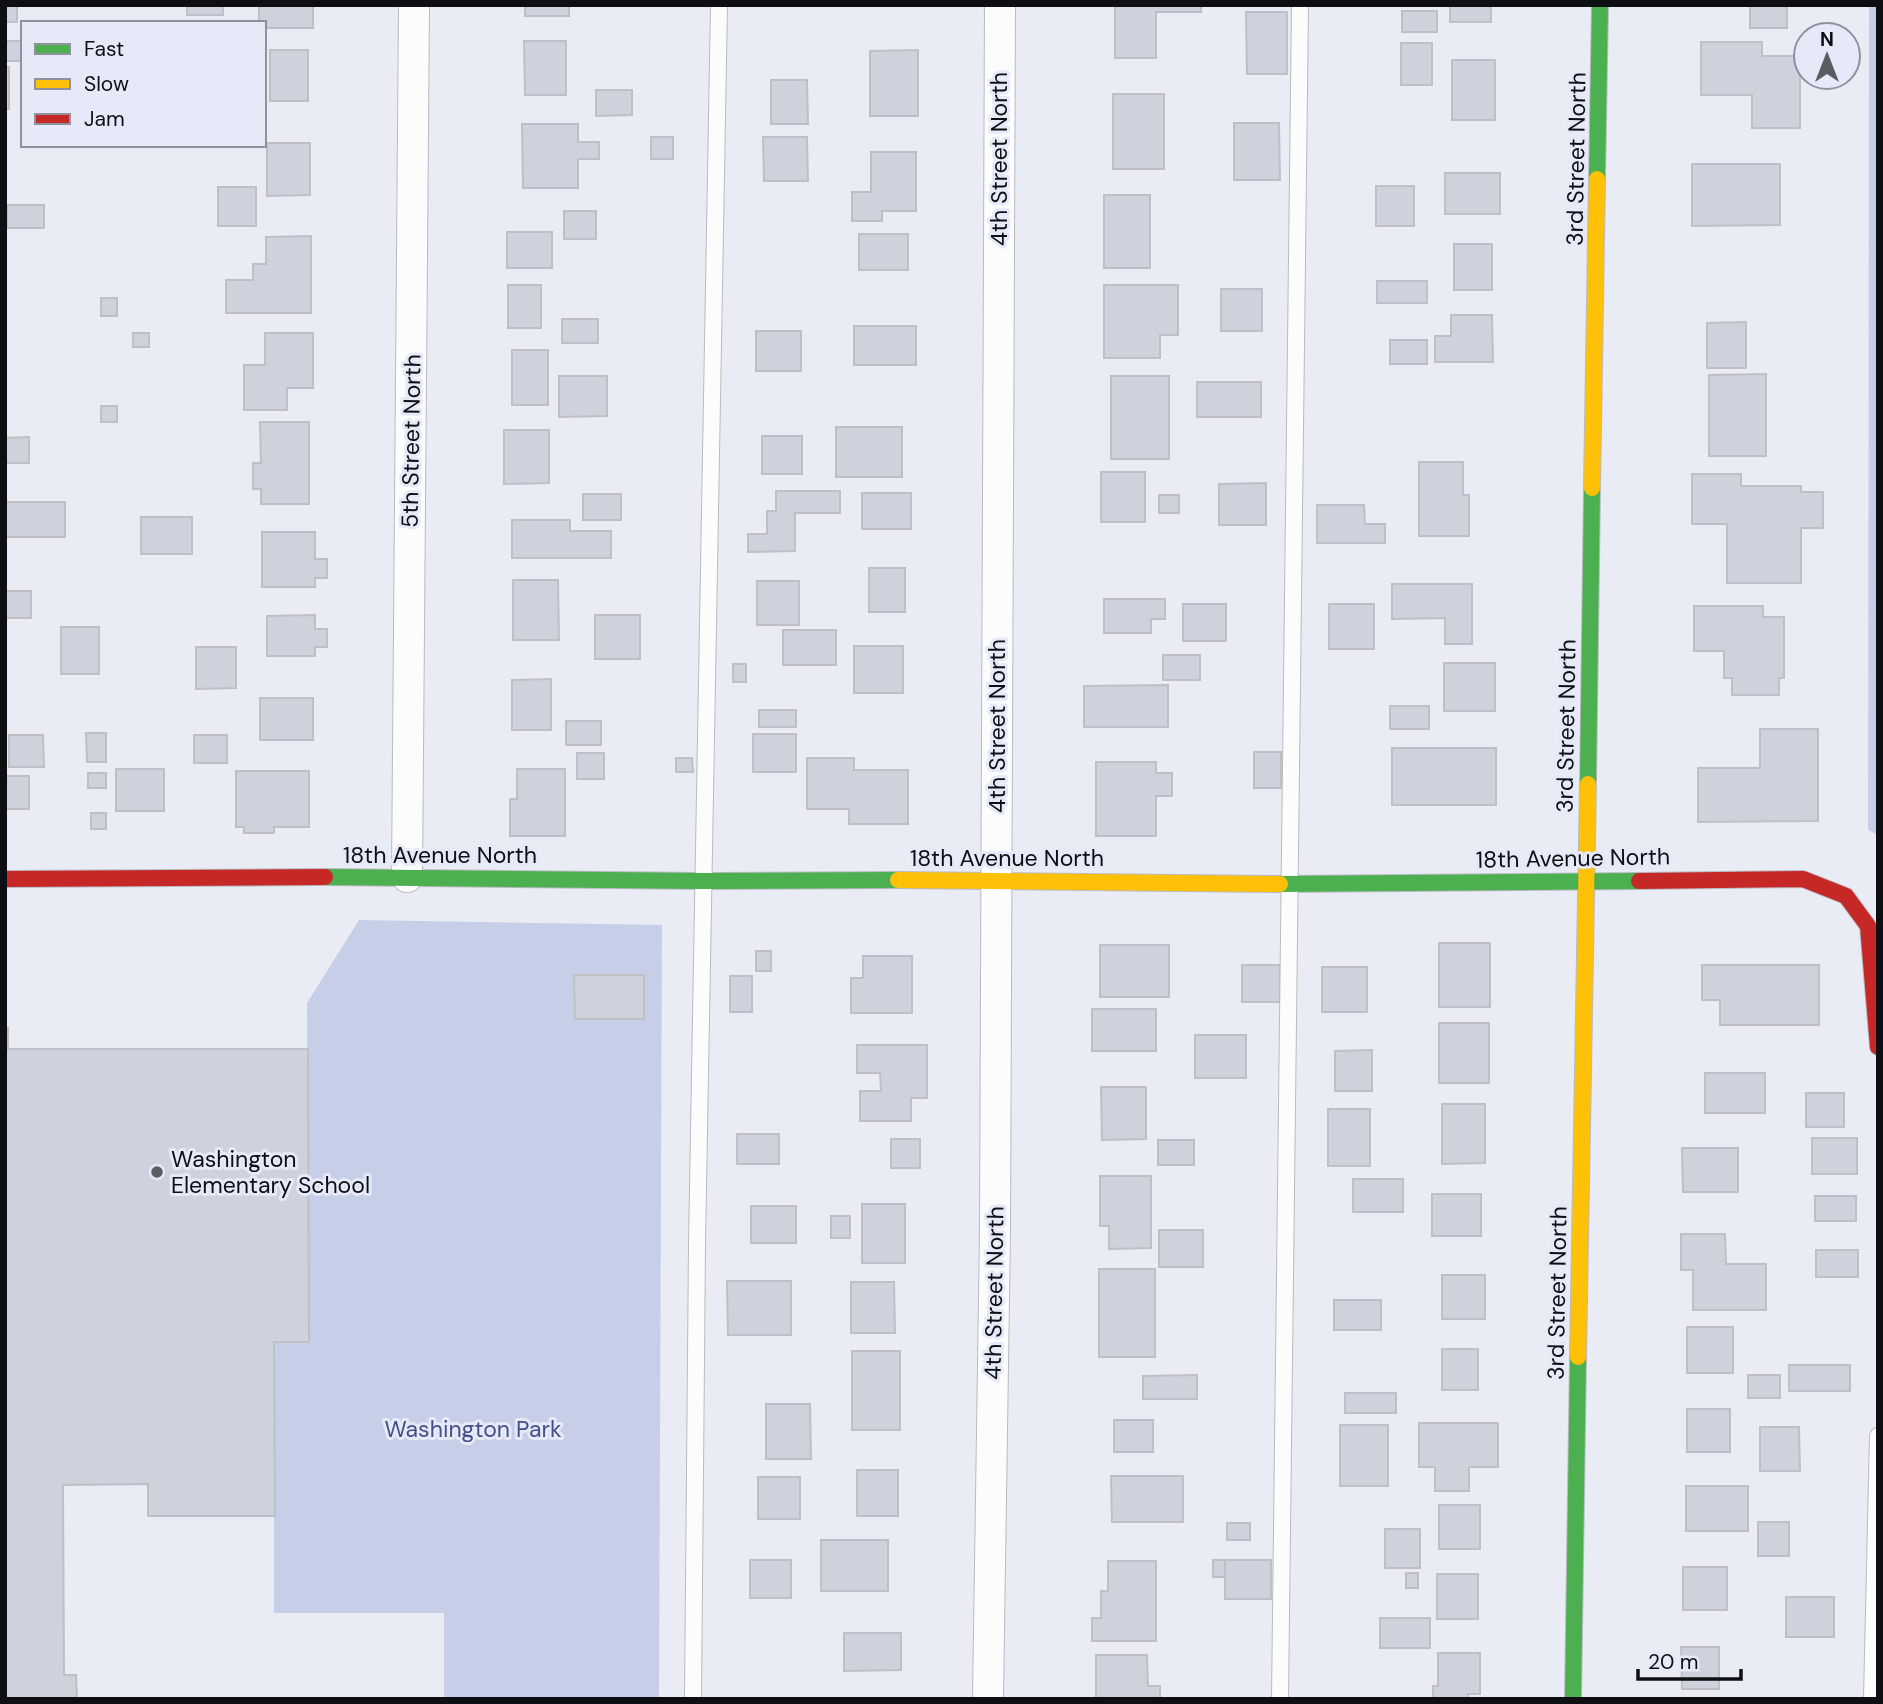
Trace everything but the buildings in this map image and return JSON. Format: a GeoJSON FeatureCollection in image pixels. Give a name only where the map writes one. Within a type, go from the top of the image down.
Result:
{"type":"FeatureCollection","features":[{"type":"Feature","properties":{"kind":"street","name":"5th Street North"},"geometry":{"type":"LineString","coordinates":[[407,877],[414,5]]}},
{"type":"Feature","properties":{"kind":"street","name":"4th Street North"},"geometry":{"type":"LineString","coordinates":[[988,1699],[995,1217],[1000,5]]}},
{"type":"Feature","properties":{"kind":"street","name":"3rd Street North"},"geometry":{"type":"LineString","coordinates":[[1573,1699],[1600,5]]}},
{"type":"Feature","properties":{"kind":"street","name":"18th Avenue North"},"geometry":{"type":"LineString","coordinates":[[5,878],[407,877],[704,881],[996,879],[1291,884],[1803,879],[1846,897],[1868,926],[1878,1047]]}},
{"type":"Feature","properties":{"kind":"lane"},"geometry":{"type":"LineString","coordinates":[[692,1699],[697,1230],[719,5]]}},
{"type":"Feature","properties":{"kind":"lane"},"geometry":{"type":"LineString","coordinates":[[1280,1699],[1300,5]]}},
{"type":"Feature","properties":{"kind":"lane"},"geometry":{"type":"LineString","coordinates":[[1872,1699],[1878,1436]]}},
{"type":"Feature","properties":{"kind":"green space"},"geometry":{"type":"Polygon","coordinates":[[[1869,5],[1878,5],[1878,835],[1868,830],[1869,5]]]}},
{"type":"Feature","properties":{"kind":"green space","name":"Washington Park"},"geometry":{"type":"Polygon","coordinates":[[[359,920],[662,925],[659,1699],[444,1699],[444,1613],[274,1613],[274,1342],[309,1341],[307,1003],[359,920]]]}},
{"type":"Feature","properties":{"kind":"traffic: fast"},"geometry":{"type":"LineString","coordinates":[[1597,179],[1600,5]]}},
{"type":"Feature","properties":{"kind":"traffic: fast"},"geometry":{"type":"LineString","coordinates":[[1588,784],[1592,488]]}},
{"type":"Feature","properties":{"kind":"traffic: fast"},"geometry":{"type":"LineString","coordinates":[[325,877],[898,880]]}},
{"type":"Feature","properties":{"kind":"traffic: fast"},"geometry":{"type":"LineString","coordinates":[[1280,884],[1639,881]]}},
{"type":"Feature","properties":{"kind":"traffic: fast"},"geometry":{"type":"LineString","coordinates":[[1573,1699],[1578,1357]]}},
{"type":"Feature","properties":{"kind":"traffic: slow"},"geometry":{"type":"LineString","coordinates":[[1592,488],[1597,179]]}},
{"type":"Feature","properties":{"kind":"traffic: slow"},"geometry":{"type":"LineString","coordinates":[[1578,1357],[1588,784]]}},
{"type":"Feature","properties":{"kind":"traffic: slow"},"geometry":{"type":"LineString","coordinates":[[898,880],[1280,884]]}},
{"type":"Feature","properties":{"kind":"traffic: jam"},"geometry":{"type":"LineString","coordinates":[[5,879],[325,877]]}},
{"type":"Feature","properties":{"kind":"traffic: jam"},"geometry":{"type":"LineString","coordinates":[[1639,881],[1803,879],[1846,896],[1868,926],[1878,1047]]}},
{"type":"Feature","properties":{"kind":"place","name":"Washington Elementary School"},"geometry":{"type":"Point","coordinates":[157,1172]}}]}
